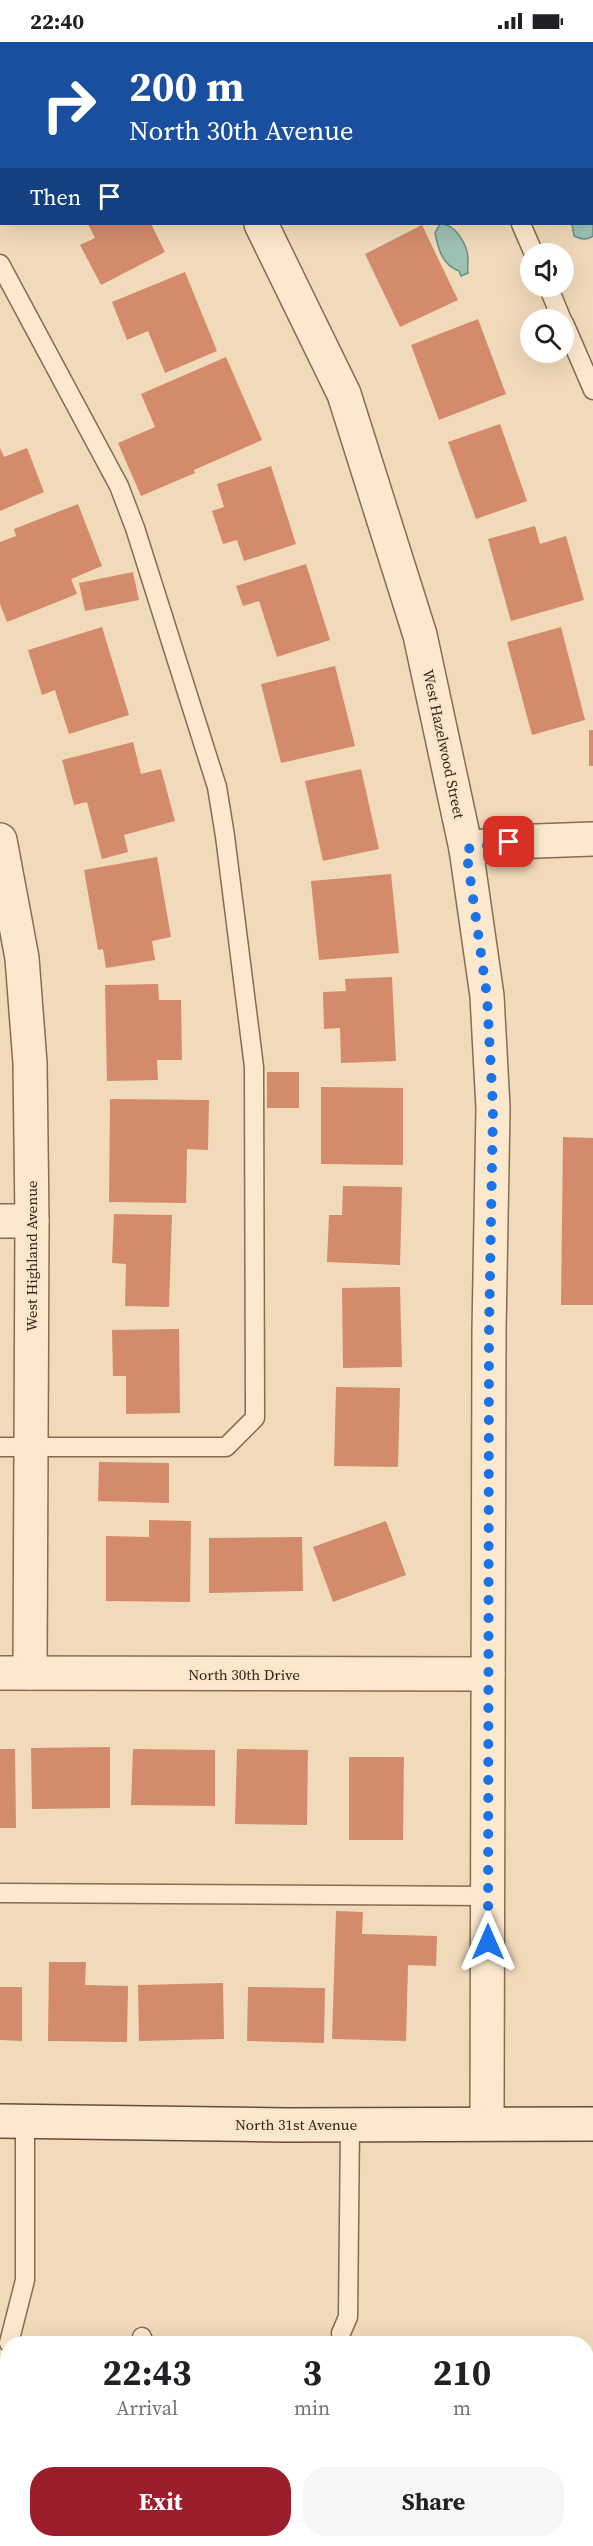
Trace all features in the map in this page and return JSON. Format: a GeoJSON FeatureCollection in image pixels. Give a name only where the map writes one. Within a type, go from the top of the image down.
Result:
{"type":"FeatureCollection","features":[{"type":"Feature","properties":{"kind":"street","name":"West Hazelwood Street"},"geometry":{"type":"LineString","coordinates":[[261,225],[344,394],[420,634],[466,849],[487,996],[493,1108],[489,1331],[487,2122]]}},
{"type":"Feature","properties":{"kind":"street"},"geometry":{"type":"LineString","coordinates":[[466,849],[509,842],[593,839]]}},
{"type":"Feature","properties":{"kind":"street","name":"West Highland Avenue"},"geometry":{"type":"LineString","coordinates":[[0,840],[22,958],[30,1063],[32,1221],[16,1447],[15,1673]]}},
{"type":"Feature","properties":{"kind":"street"},"geometry":{"type":"LineString","coordinates":[[0,1221],[32,1221]]}},
{"type":"Feature","properties":{"kind":"street","name":"North 30th Drive"},"geometry":{"type":"LineString","coordinates":[[15,1673],[488,1674]]}},
{"type":"Feature","properties":{"kind":"street","name":"North 31st Avenue"},"geometry":{"type":"LineString","coordinates":[[12,2121],[593,2124]]}},
{"type":"Feature","properties":{"kind":"lane"},"geometry":{"type":"LineString","coordinates":[[521,225],[529,243]]}},
{"type":"Feature","properties":{"kind":"lane"},"geometry":{"type":"LineString","coordinates":[[0,264],[119,486],[135,528],[216,786],[225,836],[254,1067],[256,1131],[255,1418],[226,1447],[16,1447]]}},
{"type":"Feature","properties":{"kind":"lane"},"geometry":{"type":"LineString","coordinates":[[574,346],[593,390]]}},
{"type":"Feature","properties":{"kind":"lane"},"geometry":{"type":"LineString","coordinates":[[0,1893],[488,1896]]}},
{"type":"Feature","properties":{"kind":"lane"},"geometry":{"type":"LineString","coordinates":[[11,2336],[25,2280],[12,2121]]}},
{"type":"Feature","properties":{"kind":"lane"},"geometry":{"type":"LineString","coordinates":[[341,2333],[348,2317],[350,2124]]}},
{"type":"Feature","properties":{"kind":"shaded area"},"geometry":{"type":"Polygon","coordinates":[[[439,225],[445,225],[451,227],[459,235],[467,252],[468,273],[461,276],[459,271],[448,265],[435,233],[439,225]]]}},
{"type":"Feature","properties":{"kind":"shaded area"},"geometry":{"type":"Polygon","coordinates":[[[572,225],[593,225],[593,236],[588,239],[574,236],[572,225]]]}},
{"type":"Feature","properties":{"kind":"building"},"geometry":{"type":"Polygon","coordinates":[[[88,225],[152,225],[165,252],[101,285],[80,245],[95,238],[88,225]]]}},
{"type":"Feature","properties":{"kind":"building"},"geometry":{"type":"Polygon","coordinates":[[[422,225],[458,300],[400,327],[365,254],[422,225]]]}},
{"type":"Feature","properties":{"kind":"building"},"geometry":{"type":"Polygon","coordinates":[[[185,272],[217,351],[165,373],[148,331],[127,340],[112,302],[185,272]]]}},
{"type":"Feature","properties":{"kind":"building"},"geometry":{"type":"Polygon","coordinates":[[[478,319],[506,394],[439,420],[411,345],[478,319]]]}},
{"type":"Feature","properties":{"kind":"building"},"geometry":{"type":"Polygon","coordinates":[[[226,357],[262,440],[194,470],[195,473],[141,496],[118,443],[155,427],[141,394],[226,357]]]}},
{"type":"Feature","properties":{"kind":"building"},"geometry":{"type":"Polygon","coordinates":[[[500,424],[527,501],[476,519],[448,442],[500,424]]]}},
{"type":"Feature","properties":{"kind":"building"},"geometry":{"type":"Polygon","coordinates":[[[0,448],[4,457],[27,448],[44,492],[0,511],[0,448]]]}},
{"type":"Feature","properties":{"kind":"building"},"geometry":{"type":"Polygon","coordinates":[[[271,466],[296,544],[244,561],[237,540],[223,544],[212,511],[224,507],[217,484],[271,466]]]}},
{"type":"Feature","properties":{"kind":"building"},"geometry":{"type":"Polygon","coordinates":[[[78,504],[102,566],[71,579],[77,594],[7,622],[0,604],[0,542],[16,536],[14,529],[78,504]]]}},
{"type":"Feature","properties":{"kind":"building"},"geometry":{"type":"Polygon","coordinates":[[[535,526],[540,544],[566,536],[584,600],[511,621],[488,539],[535,526]]]}},
{"type":"Feature","properties":{"kind":"building"},"geometry":{"type":"Polygon","coordinates":[[[306,564],[330,640],[277,657],[259,601],[243,606],[236,586],[306,564]]]}},
{"type":"Feature","properties":{"kind":"building"},"geometry":{"type":"Polygon","coordinates":[[[133,572],[139,600],[85,611],[79,583],[133,572]]]}},
{"type":"Feature","properties":{"kind":"building"},"geometry":{"type":"Polygon","coordinates":[[[102,627],[129,715],[69,734],[55,690],[42,695],[28,650],[102,627]]]}},
{"type":"Feature","properties":{"kind":"building"},"geometry":{"type":"Polygon","coordinates":[[[561,627],[585,720],[532,735],[507,642],[561,627]]]}},
{"type":"Feature","properties":{"kind":"building"},"geometry":{"type":"Polygon","coordinates":[[[335,666],[355,746],[281,763],[261,684],[335,666]]]}},
{"type":"Feature","properties":{"kind":"building"},"geometry":{"type":"Polygon","coordinates":[[[589,730],[593,730],[593,766],[589,766],[589,730]]]}},
{"type":"Feature","properties":{"kind":"building"},"geometry":{"type":"Polygon","coordinates":[[[133,742],[141,774],[161,769],[175,821],[124,835],[128,852],[102,859],[87,802],[74,805],[62,760],[133,742]]]}},
{"type":"Feature","properties":{"kind":"building"},"geometry":{"type":"Polygon","coordinates":[[[361,769],[379,849],[323,861],[305,781],[361,769]]]}},
{"type":"Feature","properties":{"kind":"building"},"geometry":{"type":"Polygon","coordinates":[[[157,857],[171,937],[152,941],[155,960],[106,968],[103,949],[98,950],[84,870],[157,857]]]}},
{"type":"Feature","properties":{"kind":"building"},"geometry":{"type":"Polygon","coordinates":[[[391,874],[399,953],[319,960],[311,881],[391,874]]]}},
{"type":"Feature","properties":{"kind":"building"},"geometry":{"type":"Polygon","coordinates":[[[392,977],[396,1061],[341,1063],[340,1028],[324,1029],[323,992],[346,991],[345,979],[392,977]]]}},
{"type":"Feature","properties":{"kind":"building"},"geometry":{"type":"Polygon","coordinates":[[[158,984],[159,1000],[181,1000],[182,1060],[157,1060],[158,1080],[107,1081],[105,985],[158,984]]]}},
{"type":"Feature","properties":{"kind":"building"},"geometry":{"type":"Polygon","coordinates":[[[267,1072],[299,1072],[299,1108],[267,1108],[267,1072]]]}},
{"type":"Feature","properties":{"kind":"building"},"geometry":{"type":"Polygon","coordinates":[[[321,1087],[403,1088],[403,1165],[321,1164],[321,1087]]]}},
{"type":"Feature","properties":{"kind":"building"},"geometry":{"type":"Polygon","coordinates":[[[110,1099],[209,1100],[208,1150],[187,1149],[186,1203],[109,1202],[110,1099]]]}},
{"type":"Feature","properties":{"kind":"building"},"geometry":{"type":"Polygon","coordinates":[[[563,1137],[593,1138],[593,1305],[561,1305],[563,1137]]]}},
{"type":"Feature","properties":{"kind":"building"},"geometry":{"type":"Polygon","coordinates":[[[343,1186],[402,1187],[400,1265],[327,1262],[329,1215],[342,1215],[343,1186]]]}},
{"type":"Feature","properties":{"kind":"building"},"geometry":{"type":"Polygon","coordinates":[[[114,1214],[172,1215],[169,1307],[125,1306],[126,1264],[112,1263],[114,1214]]]}},
{"type":"Feature","properties":{"kind":"building"},"geometry":{"type":"Polygon","coordinates":[[[400,1287],[402,1367],[343,1368],[342,1288],[400,1287]]]}},
{"type":"Feature","properties":{"kind":"building"},"geometry":{"type":"Polygon","coordinates":[[[179,1329],[180,1413],[126,1414],[126,1376],[113,1376],[112,1330],[179,1329]]]}},
{"type":"Feature","properties":{"kind":"building"},"geometry":{"type":"Polygon","coordinates":[[[336,1387],[400,1388],[398,1467],[334,1466],[336,1387]]]}},
{"type":"Feature","properties":{"kind":"building"},"geometry":{"type":"Polygon","coordinates":[[[99,1462],[169,1463],[169,1503],[98,1501],[99,1462]]]}},
{"type":"Feature","properties":{"kind":"building"},"geometry":{"type":"Polygon","coordinates":[[[149,1520],[191,1521],[190,1602],[106,1601],[106,1536],[149,1537],[149,1520]]]}},
{"type":"Feature","properties":{"kind":"building"},"geometry":{"type":"Polygon","coordinates":[[[386,1521],[406,1575],[333,1602],[313,1547],[386,1521]]]}},
{"type":"Feature","properties":{"kind":"building"},"geometry":{"type":"Polygon","coordinates":[[[302,1537],[303,1591],[209,1593],[209,1538],[302,1537]]]}},
{"type":"Feature","properties":{"kind":"building"},"geometry":{"type":"Polygon","coordinates":[[[110,1747],[110,1808],[32,1809],[31,1748],[110,1747]]]}},
{"type":"Feature","properties":{"kind":"building"},"geometry":{"type":"Polygon","coordinates":[[[0,1749],[15,1749],[16,1828],[0,1828],[0,1749]]]}},
{"type":"Feature","properties":{"kind":"building"},"geometry":{"type":"Polygon","coordinates":[[[133,1749],[215,1750],[215,1806],[131,1805],[133,1749]]]}},
{"type":"Feature","properties":{"kind":"building"},"geometry":{"type":"Polygon","coordinates":[[[237,1749],[308,1750],[307,1825],[235,1824],[237,1749]]]}},
{"type":"Feature","properties":{"kind":"building"},"geometry":{"type":"Polygon","coordinates":[[[349,1757],[404,1757],[403,1840],[349,1840],[349,1757]]]}},
{"type":"Feature","properties":{"kind":"building"},"geometry":{"type":"Polygon","coordinates":[[[336,1911],[363,1912],[362,1934],[437,1936],[436,1966],[408,1965],[406,2041],[332,2039],[336,1911]]]}},
{"type":"Feature","properties":{"kind":"building"},"geometry":{"type":"Polygon","coordinates":[[[49,1962],[86,1962],[85,1985],[128,1986],[127,2042],[48,2041],[49,1962]]]}},
{"type":"Feature","properties":{"kind":"building"},"geometry":{"type":"Polygon","coordinates":[[[223,1983],[224,2039],[139,2041],[138,1985],[223,1983]]]}},
{"type":"Feature","properties":{"kind":"building"},"geometry":{"type":"Polygon","coordinates":[[[0,1987],[22,1987],[22,2041],[0,2040],[0,1987]]]}},
{"type":"Feature","properties":{"kind":"building"},"geometry":{"type":"Polygon","coordinates":[[[248,1987],[325,1988],[324,2043],[247,2041],[248,1987]]]}},
{"type":"Feature","properties":{"kind":"route"},"geometry":{"type":"LineString","coordinates":[[488,1942],[489,1331],[493,1108],[487,996],[466,849],[509,842]]}}]}
